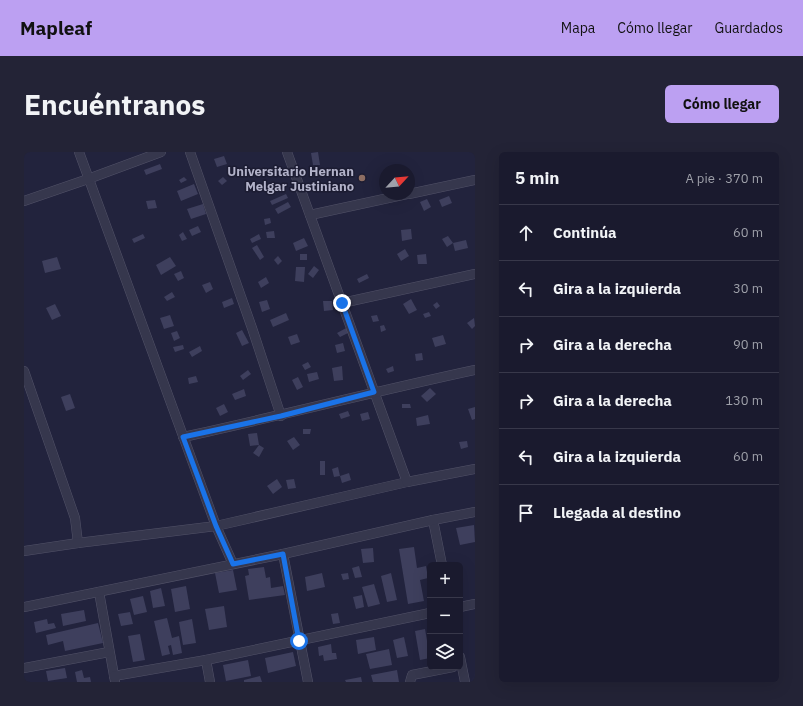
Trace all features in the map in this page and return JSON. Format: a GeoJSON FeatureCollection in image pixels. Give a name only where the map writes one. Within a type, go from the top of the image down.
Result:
{"type":"FeatureCollection","features":[{"type":"Feature","properties":{"kind":"street"},"geometry":{"type":"LineString","coordinates":[[79,152],[216,526],[233,564]]}},
{"type":"Feature","properties":{"kind":"street"},"geometry":{"type":"LineString","coordinates":[[24,201],[161,152]]}},
{"type":"Feature","properties":{"kind":"street"},"geometry":{"type":"LineString","coordinates":[[190,152],[252,328],[281,416]]}},
{"type":"Feature","properties":{"kind":"street"},"geometry":{"type":"LineString","coordinates":[[287,152],[407,482]]}},
{"type":"Feature","properties":{"kind":"street"},"geometry":{"type":"LineString","coordinates":[[415,193],[475,180]]}},
{"type":"Feature","properties":{"kind":"street"},"geometry":{"type":"LineString","coordinates":[[310,215],[380,200]]}},
{"type":"Feature","properties":{"kind":"street"},"geometry":{"type":"LineString","coordinates":[[342,303],[475,274]]}},
{"type":"Feature","properties":{"kind":"street"},"geometry":{"type":"LineString","coordinates":[[183,437],[281,416],[374,392],[475,370]]}},
{"type":"Feature","properties":{"kind":"street"},"geometry":{"type":"LineString","coordinates":[[24,371],[75,518],[78,543]]}},
{"type":"Feature","properties":{"kind":"street"},"geometry":{"type":"LineString","coordinates":[[24,551],[216,526],[407,482],[475,469]]}},
{"type":"Feature","properties":{"kind":"street"},"geometry":{"type":"LineString","coordinates":[[24,607],[283,554],[475,512]]}},
{"type":"Feature","properties":{"kind":"street"},"geometry":{"type":"LineString","coordinates":[[433,520],[441,562]]}},
{"type":"Feature","properties":{"kind":"street"},"geometry":{"type":"LineString","coordinates":[[283,554],[308,682]]}},
{"type":"Feature","properties":{"kind":"street"},"geometry":{"type":"LineString","coordinates":[[99,592],[114,679],[427,614]]}},
{"type":"Feature","properties":{"kind":"street"},"geometry":{"type":"LineString","coordinates":[[463,606],[475,604]]}},
{"type":"Feature","properties":{"kind":"street"},"geometry":{"type":"LineString","coordinates":[[24,668],[109,652]]}},
{"type":"Feature","properties":{"kind":"street"},"geometry":{"type":"LineString","coordinates":[[206,660],[210,682]]}},
{"type":"Feature","properties":{"kind":"street"},"geometry":{"type":"LineString","coordinates":[[410,682],[412,675],[433,670]]}},
{"type":"Feature","properties":{"kind":"street"},"geometry":{"type":"LineString","coordinates":[[461,670],[465,682]]}},
{"type":"Feature","properties":{"kind":"building"},"geometry":{"type":"Polygon","coordinates":[[[318,152],[320,165],[313,165],[311,153],[318,152]]]}},
{"type":"Feature","properties":{"kind":"building"},"geometry":{"type":"Polygon","coordinates":[[[224,156],[227,164],[217,167],[214,159],[224,156]]]}},
{"type":"Feature","properties":{"kind":"building"},"geometry":{"type":"Polygon","coordinates":[[[160,164],[162,169],[146,175],[144,170],[160,164]]]}},
{"type":"Feature","properties":{"kind":"building"},"geometry":{"type":"Polygon","coordinates":[[[184,177],[187,180],[181,183],[179,180],[184,177]]]}},
{"type":"Feature","properties":{"kind":"building"},"geometry":{"type":"Polygon","coordinates":[[[223,177],[227,181],[222,185],[218,181],[223,177]]]}},
{"type":"Feature","properties":{"kind":"building"},"geometry":{"type":"Polygon","coordinates":[[[194,184],[198,194],[181,201],[177,191],[194,184]]]}},
{"type":"Feature","properties":{"kind":"building"},"geometry":{"type":"Polygon","coordinates":[[[272,188],[273,192],[268,195],[266,191],[272,188]]]}},
{"type":"Feature","properties":{"kind":"building"},"geometry":{"type":"Polygon","coordinates":[[[286,194],[288,198],[272,205],[270,201],[286,194]]]}},
{"type":"Feature","properties":{"kind":"building"},"geometry":{"type":"Polygon","coordinates":[[[449,196],[452,203],[442,207],[439,200],[449,196]]]}},
{"type":"Feature","properties":{"kind":"building"},"geometry":{"type":"Polygon","coordinates":[[[427,199],[431,207],[424,211],[420,202],[427,199]]]}},
{"type":"Feature","properties":{"kind":"building"},"geometry":{"type":"Polygon","coordinates":[[[155,200],[157,208],[148,209],[146,201],[155,200]]]}},
{"type":"Feature","properties":{"kind":"building"},"geometry":{"type":"Polygon","coordinates":[[[288,202],[291,207],[278,214],[275,209],[288,202]]]}},
{"type":"Feature","properties":{"kind":"building"},"geometry":{"type":"Polygon","coordinates":[[[203,204],[206,214],[191,219],[187,209],[203,204]]]}},
{"type":"Feature","properties":{"kind":"building"},"geometry":{"type":"Polygon","coordinates":[[[270,218],[271,223],[265,225],[264,219],[270,218]]]}},
{"type":"Feature","properties":{"kind":"building"},"geometry":{"type":"Polygon","coordinates":[[[198,226],[201,232],[192,236],[189,230],[198,226]]]}},
{"type":"Feature","properties":{"kind":"building"},"geometry":{"type":"Polygon","coordinates":[[[411,229],[412,239],[402,241],[401,230],[411,229]]]}},
{"type":"Feature","properties":{"kind":"building"},"geometry":{"type":"Polygon","coordinates":[[[274,231],[275,238],[267,238],[266,232],[274,231]]]}},
{"type":"Feature","properties":{"kind":"building"},"geometry":{"type":"Polygon","coordinates":[[[183,232],[187,239],[182,241],[179,235],[183,232]]]}},
{"type":"Feature","properties":{"kind":"building"},"geometry":{"type":"Polygon","coordinates":[[[143,234],[145,238],[134,243],[132,239],[143,234]]]}},
{"type":"Feature","properties":{"kind":"building"},"geometry":{"type":"Polygon","coordinates":[[[259,234],[261,239],[252,243],[250,239],[259,234]]]}},
{"type":"Feature","properties":{"kind":"building"},"geometry":{"type":"Polygon","coordinates":[[[448,236],[453,243],[447,247],[442,239],[448,236]]]}},
{"type":"Feature","properties":{"kind":"building"},"geometry":{"type":"Polygon","coordinates":[[[304,238],[308,246],[296,251],[293,243],[304,238]]]}},
{"type":"Feature","properties":{"kind":"building"},"geometry":{"type":"Polygon","coordinates":[[[466,240],[468,248],[455,251],[453,243],[466,240]]]}},
{"type":"Feature","properties":{"kind":"building"},"geometry":{"type":"Polygon","coordinates":[[[257,245],[264,257],[260,260],[252,248],[257,245]]]}},
{"type":"Feature","properties":{"kind":"building"},"geometry":{"type":"Polygon","coordinates":[[[405,249],[409,256],[401,261],[397,254],[405,249]]]}},
{"type":"Feature","properties":{"kind":"building"},"geometry":{"type":"Polygon","coordinates":[[[300,254],[307,254],[307,260],[300,260],[300,254]]]}},
{"type":"Feature","properties":{"kind":"building"},"geometry":{"type":"Polygon","coordinates":[[[426,254],[427,264],[418,264],[417,255],[426,254]]]}},
{"type":"Feature","properties":{"kind":"building"},"geometry":{"type":"Polygon","coordinates":[[[278,256],[282,261],[278,265],[274,260],[278,256]]]}},
{"type":"Feature","properties":{"kind":"building"},"geometry":{"type":"Polygon","coordinates":[[[57,257],[61,269],[45,273],[42,261],[57,257]]]}},
{"type":"Feature","properties":{"kind":"building"},"geometry":{"type":"Polygon","coordinates":[[[170,257],[176,266],[161,275],[156,265],[170,257]]]}},
{"type":"Feature","properties":{"kind":"building"},"geometry":{"type":"Polygon","coordinates":[[[314,266],[319,270],[313,278],[308,274],[314,266]]]}},
{"type":"Feature","properties":{"kind":"building"},"geometry":{"type":"Polygon","coordinates":[[[296,267],[305,267],[304,282],[295,281],[296,267]]]}},
{"type":"Feature","properties":{"kind":"building"},"geometry":{"type":"Polygon","coordinates":[[[181,271],[184,278],[178,281],[174,274],[181,271]]]}},
{"type":"Feature","properties":{"kind":"building"},"geometry":{"type":"Polygon","coordinates":[[[367,274],[369,278],[359,283],[357,279],[367,274]]]}},
{"type":"Feature","properties":{"kind":"building"},"geometry":{"type":"Polygon","coordinates":[[[266,277],[269,283],[261,288],[258,282],[266,277]]]}},
{"type":"Feature","properties":{"kind":"building"},"geometry":{"type":"Polygon","coordinates":[[[210,282],[213,289],[206,293],[202,285],[210,282]]]}},
{"type":"Feature","properties":{"kind":"building"},"geometry":{"type":"Polygon","coordinates":[[[172,292],[175,297],[167,301],[164,297],[172,292]]]}},
{"type":"Feature","properties":{"kind":"building"},"geometry":{"type":"Polygon","coordinates":[[[232,298],[234,304],[224,308],[222,302],[232,298]]]}},
{"type":"Feature","properties":{"kind":"building"},"geometry":{"type":"Polygon","coordinates":[[[411,299],[417,310],[409,314],[403,304],[411,299]]]}},
{"type":"Feature","properties":{"kind":"building"},"geometry":{"type":"Polygon","coordinates":[[[267,300],[270,309],[262,312],[259,302],[267,300]]]}},
{"type":"Feature","properties":{"kind":"building"},"geometry":{"type":"Polygon","coordinates":[[[323,301],[332,301],[333,310],[324,311],[323,301]]]}},
{"type":"Feature","properties":{"kind":"building"},"geometry":{"type":"Polygon","coordinates":[[[437,302],[440,306],[436,309],[433,305],[437,302]]]}},
{"type":"Feature","properties":{"kind":"building"},"geometry":{"type":"Polygon","coordinates":[[[55,304],[61,316],[52,320],[46,308],[55,304]]]}},
{"type":"Feature","properties":{"kind":"building"},"geometry":{"type":"Polygon","coordinates":[[[429,312],[431,316],[425,318],[423,314],[429,312]]]}},
{"type":"Feature","properties":{"kind":"building"},"geometry":{"type":"Polygon","coordinates":[[[286,313],[289,320],[273,327],[270,320],[286,313]]]}},
{"type":"Feature","properties":{"kind":"building"},"geometry":{"type":"Polygon","coordinates":[[[170,315],[174,326],[164,329],[160,318],[170,315]]]}},
{"type":"Feature","properties":{"kind":"building"},"geometry":{"type":"Polygon","coordinates":[[[377,315],[379,321],[373,322],[371,316],[377,315]]]}},
{"type":"Feature","properties":{"kind":"building"},"geometry":{"type":"Polygon","coordinates":[[[474,318],[475,326],[472,329],[467,323],[474,318]]]}},
{"type":"Feature","properties":{"kind":"building"},"geometry":{"type":"Polygon","coordinates":[[[384,325],[386,330],[381,332],[380,326],[384,325]]]}},
{"type":"Feature","properties":{"kind":"building"},"geometry":{"type":"Polygon","coordinates":[[[348,327],[350,332],[340,337],[337,333],[348,327]]]}},
{"type":"Feature","properties":{"kind":"building"},"geometry":{"type":"Polygon","coordinates":[[[242,330],[249,343],[242,346],[236,333],[242,330]]]}},
{"type":"Feature","properties":{"kind":"building"},"geometry":{"type":"Polygon","coordinates":[[[177,331],[180,338],[174,341],[171,333],[177,331]]]}},
{"type":"Feature","properties":{"kind":"building"},"geometry":{"type":"Polygon","coordinates":[[[297,334],[300,342],[291,345],[288,337],[297,334]]]}},
{"type":"Feature","properties":{"kind":"building"},"geometry":{"type":"Polygon","coordinates":[[[443,335],[446,344],[435,347],[432,338],[443,335]]]}},
{"type":"Feature","properties":{"kind":"building"},"geometry":{"type":"Polygon","coordinates":[[[343,343],[345,351],[337,353],[335,345],[343,343]]]}},
{"type":"Feature","properties":{"kind":"building"},"geometry":{"type":"Polygon","coordinates":[[[183,345],[184,349],[175,352],[173,347],[183,345]]]}},
{"type":"Feature","properties":{"kind":"building"},"geometry":{"type":"Polygon","coordinates":[[[200,346],[202,351],[192,357],[189,352],[200,346]]]}},
{"type":"Feature","properties":{"kind":"building"},"geometry":{"type":"Polygon","coordinates":[[[422,353],[423,360],[416,361],[415,354],[422,353]]]}},
{"type":"Feature","properties":{"kind":"building"},"geometry":{"type":"Polygon","coordinates":[[[308,362],[311,367],[305,370],[302,365],[308,362]]]}},
{"type":"Feature","properties":{"kind":"building"},"geometry":{"type":"Polygon","coordinates":[[[342,366],[343,380],[334,381],[332,368],[342,366]]]}},
{"type":"Feature","properties":{"kind":"building"},"geometry":{"type":"Polygon","coordinates":[[[393,366],[394,371],[388,373],[386,369],[393,366]]]}},
{"type":"Feature","properties":{"kind":"building"},"geometry":{"type":"Polygon","coordinates":[[[248,370],[251,374],[243,380],[240,376],[248,370]]]}},
{"type":"Feature","properties":{"kind":"building"},"geometry":{"type":"Polygon","coordinates":[[[317,372],[319,379],[309,382],[307,374],[317,372]]]}},
{"type":"Feature","properties":{"kind":"building"},"geometry":{"type":"Polygon","coordinates":[[[196,376],[198,382],[189,384],[188,378],[196,376]]]}},
{"type":"Feature","properties":{"kind":"building"},"geometry":{"type":"Polygon","coordinates":[[[298,377],[303,387],[297,390],[292,380],[298,377]]]}},
{"type":"Feature","properties":{"kind":"building"},"geometry":{"type":"Polygon","coordinates":[[[430,388],[436,394],[427,402],[421,396],[430,388]]]}},
{"type":"Feature","properties":{"kind":"building"},"geometry":{"type":"Polygon","coordinates":[[[244,389],[246,396],[235,400],[232,394],[244,389]]]}},
{"type":"Feature","properties":{"kind":"building"},"geometry":{"type":"Polygon","coordinates":[[[70,394],[75,408],[66,411],[61,397],[70,394]]]}},
{"type":"Feature","properties":{"kind":"building"},"geometry":{"type":"Polygon","coordinates":[[[224,404],[228,412],[220,416],[216,408],[224,404]]]}},
{"type":"Feature","properties":{"kind":"building"},"geometry":{"type":"Polygon","coordinates":[[[402,404],[410,404],[411,408],[402,408],[402,404]]]}},
{"type":"Feature","properties":{"kind":"building"},"geometry":{"type":"Polygon","coordinates":[[[475,407],[475,419],[472,420],[468,409],[475,407]]]}},
{"type":"Feature","properties":{"kind":"building"},"geometry":{"type":"Polygon","coordinates":[[[348,411],[350,416],[341,419],[339,414],[348,411]]]}},
{"type":"Feature","properties":{"kind":"building"},"geometry":{"type":"Polygon","coordinates":[[[368,412],[370,419],[362,421],[360,414],[368,412]]]}},
{"type":"Feature","properties":{"kind":"building"},"geometry":{"type":"Polygon","coordinates":[[[428,415],[430,424],[417,426],[416,418],[428,415]]]}},
{"type":"Feature","properties":{"kind":"building"},"geometry":{"type":"Polygon","coordinates":[[[303,429],[311,429],[310,434],[303,434],[303,429]]]}},
{"type":"Feature","properties":{"kind":"building"},"geometry":{"type":"Polygon","coordinates":[[[257,433],[259,445],[250,446],[248,434],[257,433]]]}},
{"type":"Feature","properties":{"kind":"building"},"geometry":{"type":"Polygon","coordinates":[[[294,437],[300,445],[293,450],[287,441],[294,437]]]}},
{"type":"Feature","properties":{"kind":"building"},"geometry":{"type":"Polygon","coordinates":[[[467,441],[468,447],[461,449],[459,442],[467,441]]]}},
{"type":"Feature","properties":{"kind":"building"},"geometry":{"type":"Polygon","coordinates":[[[259,445],[264,448],[259,457],[253,453],[259,445]]]}},
{"type":"Feature","properties":{"kind":"building"},"geometry":{"type":"Polygon","coordinates":[[[320,461],[325,461],[325,475],[320,475],[320,461]]]}},
{"type":"Feature","properties":{"kind":"building"},"geometry":{"type":"Polygon","coordinates":[[[338,467],[340,476],[334,477],[332,469],[338,467]]]}},
{"type":"Feature","properties":{"kind":"building"},"geometry":{"type":"Polygon","coordinates":[[[349,473],[351,480],[342,483],[340,476],[349,473]]]}},
{"type":"Feature","properties":{"kind":"building"},"geometry":{"type":"Polygon","coordinates":[[[277,479],[282,487],[273,494],[267,486],[277,479]]]}},
{"type":"Feature","properties":{"kind":"building"},"geometry":{"type":"Polygon","coordinates":[[[294,479],[296,488],[288,489],[286,480],[294,479]]]}},
{"type":"Feature","properties":{"kind":"building"},"geometry":{"type":"Polygon","coordinates":[[[474,525],[475,542],[460,545],[456,528],[474,525]]]}},
{"type":"Feature","properties":{"kind":"building"},"geometry":{"type":"Polygon","coordinates":[[[414,547],[417,568],[426,566],[427,578],[420,580],[424,601],[408,604],[399,549],[414,547]]]}},
{"type":"Feature","properties":{"kind":"building"},"geometry":{"type":"Polygon","coordinates":[[[373,548],[374,562],[363,563],[361,549],[373,548]]]}},
{"type":"Feature","properties":{"kind":"building"},"geometry":{"type":"Polygon","coordinates":[[[359,566],[362,577],[355,578],[352,568],[359,566]]]}},
{"type":"Feature","properties":{"kind":"building"},"geometry":{"type":"Polygon","coordinates":[[[264,567],[266,578],[270,577],[271,588],[283,586],[285,595],[249,600],[245,576],[249,575],[248,569],[264,567]]]}},
{"type":"Feature","properties":{"kind":"building"},"geometry":{"type":"Polygon","coordinates":[[[233,570],[237,590],[219,593],[215,573],[233,570]]]}},
{"type":"Feature","properties":{"kind":"building"},"geometry":{"type":"Polygon","coordinates":[[[322,573],[325,587],[307,591],[305,577],[322,573]]]}},
{"type":"Feature","properties":{"kind":"building"},"geometry":{"type":"Polygon","coordinates":[[[348,573],[349,579],[343,580],[341,574],[348,573]]]}},
{"type":"Feature","properties":{"kind":"building"},"geometry":{"type":"Polygon","coordinates":[[[391,573],[397,600],[387,602],[381,576],[391,573]]]}},
{"type":"Feature","properties":{"kind":"building"},"geometry":{"type":"Polygon","coordinates":[[[374,584],[380,604],[368,607],[362,587],[374,584]]]}},
{"type":"Feature","properties":{"kind":"building"},"geometry":{"type":"Polygon","coordinates":[[[186,586],[190,609],[175,612],[171,589],[186,586]]]}},
{"type":"Feature","properties":{"kind":"building"},"geometry":{"type":"Polygon","coordinates":[[[161,588],[165,606],[153,608],[150,591],[161,588]]]}},
{"type":"Feature","properties":{"kind":"building"},"geometry":{"type":"Polygon","coordinates":[[[362,595],[364,607],[356,609],[353,597],[362,595]]]}},
{"type":"Feature","properties":{"kind":"building"},"geometry":{"type":"Polygon","coordinates":[[[143,596],[147,612],[134,615],[130,599],[143,596]]]}},
{"type":"Feature","properties":{"kind":"building"},"geometry":{"type":"Polygon","coordinates":[[[224,606],[227,627],[209,630],[205,609],[224,606]]]}},
{"type":"Feature","properties":{"kind":"building"},"geometry":{"type":"Polygon","coordinates":[[[84,610],[86,621],[63,626],[61,614],[84,610]]]}},
{"type":"Feature","properties":{"kind":"building"},"geometry":{"type":"Polygon","coordinates":[[[130,612],[133,624],[121,626],[118,614],[130,612]]]}},
{"type":"Feature","properties":{"kind":"building"},"geometry":{"type":"Polygon","coordinates":[[[338,613],[340,623],[333,624],[331,614],[338,613]]]}},
{"type":"Feature","properties":{"kind":"building"},"geometry":{"type":"Polygon","coordinates":[[[167,618],[172,638],[179,636],[182,653],[173,655],[171,645],[168,646],[170,654],[162,656],[154,621],[167,618]]]}},
{"type":"Feature","properties":{"kind":"building"},"geometry":{"type":"Polygon","coordinates":[[[47,619],[48,624],[54,623],[56,628],[36,633],[34,622],[47,619]]]}},
{"type":"Feature","properties":{"kind":"building"},"geometry":{"type":"Polygon","coordinates":[[[192,619],[196,643],[183,645],[179,622],[192,619]]]}},
{"type":"Feature","properties":{"kind":"building"},"geometry":{"type":"Polygon","coordinates":[[[98,623],[103,643],[65,651],[63,641],[48,645],[46,635],[98,623]]]}},
{"type":"Feature","properties":{"kind":"building"},"geometry":{"type":"Polygon","coordinates":[[[425,629],[427,641],[427,659],[420,660],[415,631],[425,629]]]}},
{"type":"Feature","properties":{"kind":"building"},"geometry":{"type":"Polygon","coordinates":[[[140,634],[145,660],[133,662],[128,636],[140,634]]]}},
{"type":"Feature","properties":{"kind":"building"},"geometry":{"type":"Polygon","coordinates":[[[374,637],[376,650],[358,654],[356,640],[374,637]]]}},
{"type":"Feature","properties":{"kind":"building"},"geometry":{"type":"Polygon","coordinates":[[[404,637],[408,656],[397,658],[393,640],[404,637]]]}},
{"type":"Feature","properties":{"kind":"building"},"geometry":{"type":"Polygon","coordinates":[[[331,644],[332,653],[336,653],[337,659],[324,661],[323,655],[319,656],[318,647],[331,644]]]}},
{"type":"Feature","properties":{"kind":"building"},"geometry":{"type":"Polygon","coordinates":[[[389,649],[392,665],[370,669],[366,654],[389,649]]]}},
{"type":"Feature","properties":{"kind":"building"},"geometry":{"type":"Polygon","coordinates":[[[293,652],[296,666],[268,673],[265,658],[293,652]]]}},
{"type":"Feature","properties":{"kind":"building"},"geometry":{"type":"Polygon","coordinates":[[[248,660],[251,676],[226,681],[223,665],[248,660]]]}},
{"type":"Feature","properties":{"kind":"building"},"geometry":{"type":"Polygon","coordinates":[[[65,668],[67,678],[48,681],[46,671],[65,668]]]}},
{"type":"Feature","properties":{"kind":"building"},"geometry":{"type":"Polygon","coordinates":[[[82,670],[84,678],[90,677],[91,682],[77,682],[75,672],[82,670]]]}},
{"type":"Feature","properties":{"kind":"building"},"geometry":{"type":"Polygon","coordinates":[[[397,670],[399,682],[373,682],[371,675],[397,670]]]}},
{"type":"Feature","properties":{"kind":"building"},"geometry":{"type":"Polygon","coordinates":[[[260,676],[262,682],[244,682],[244,680],[260,676]]]}},
{"type":"Feature","properties":{"kind":"building"},"geometry":{"type":"Polygon","coordinates":[[[361,677],[362,682],[346,682],[345,680],[361,677]]]}},
{"type":"Feature","properties":{"kind":"place","name":"Universitario Hernan Melgar Justiniano"},"geometry":{"type":"Point","coordinates":[362,178]}},
{"type":"Feature","properties":{"kind":"route"},"geometry":{"type":"LineString","coordinates":[[299,641],[283,554],[233,564],[216,526],[183,437],[281,416],[374,392],[342,303]]}}]}
